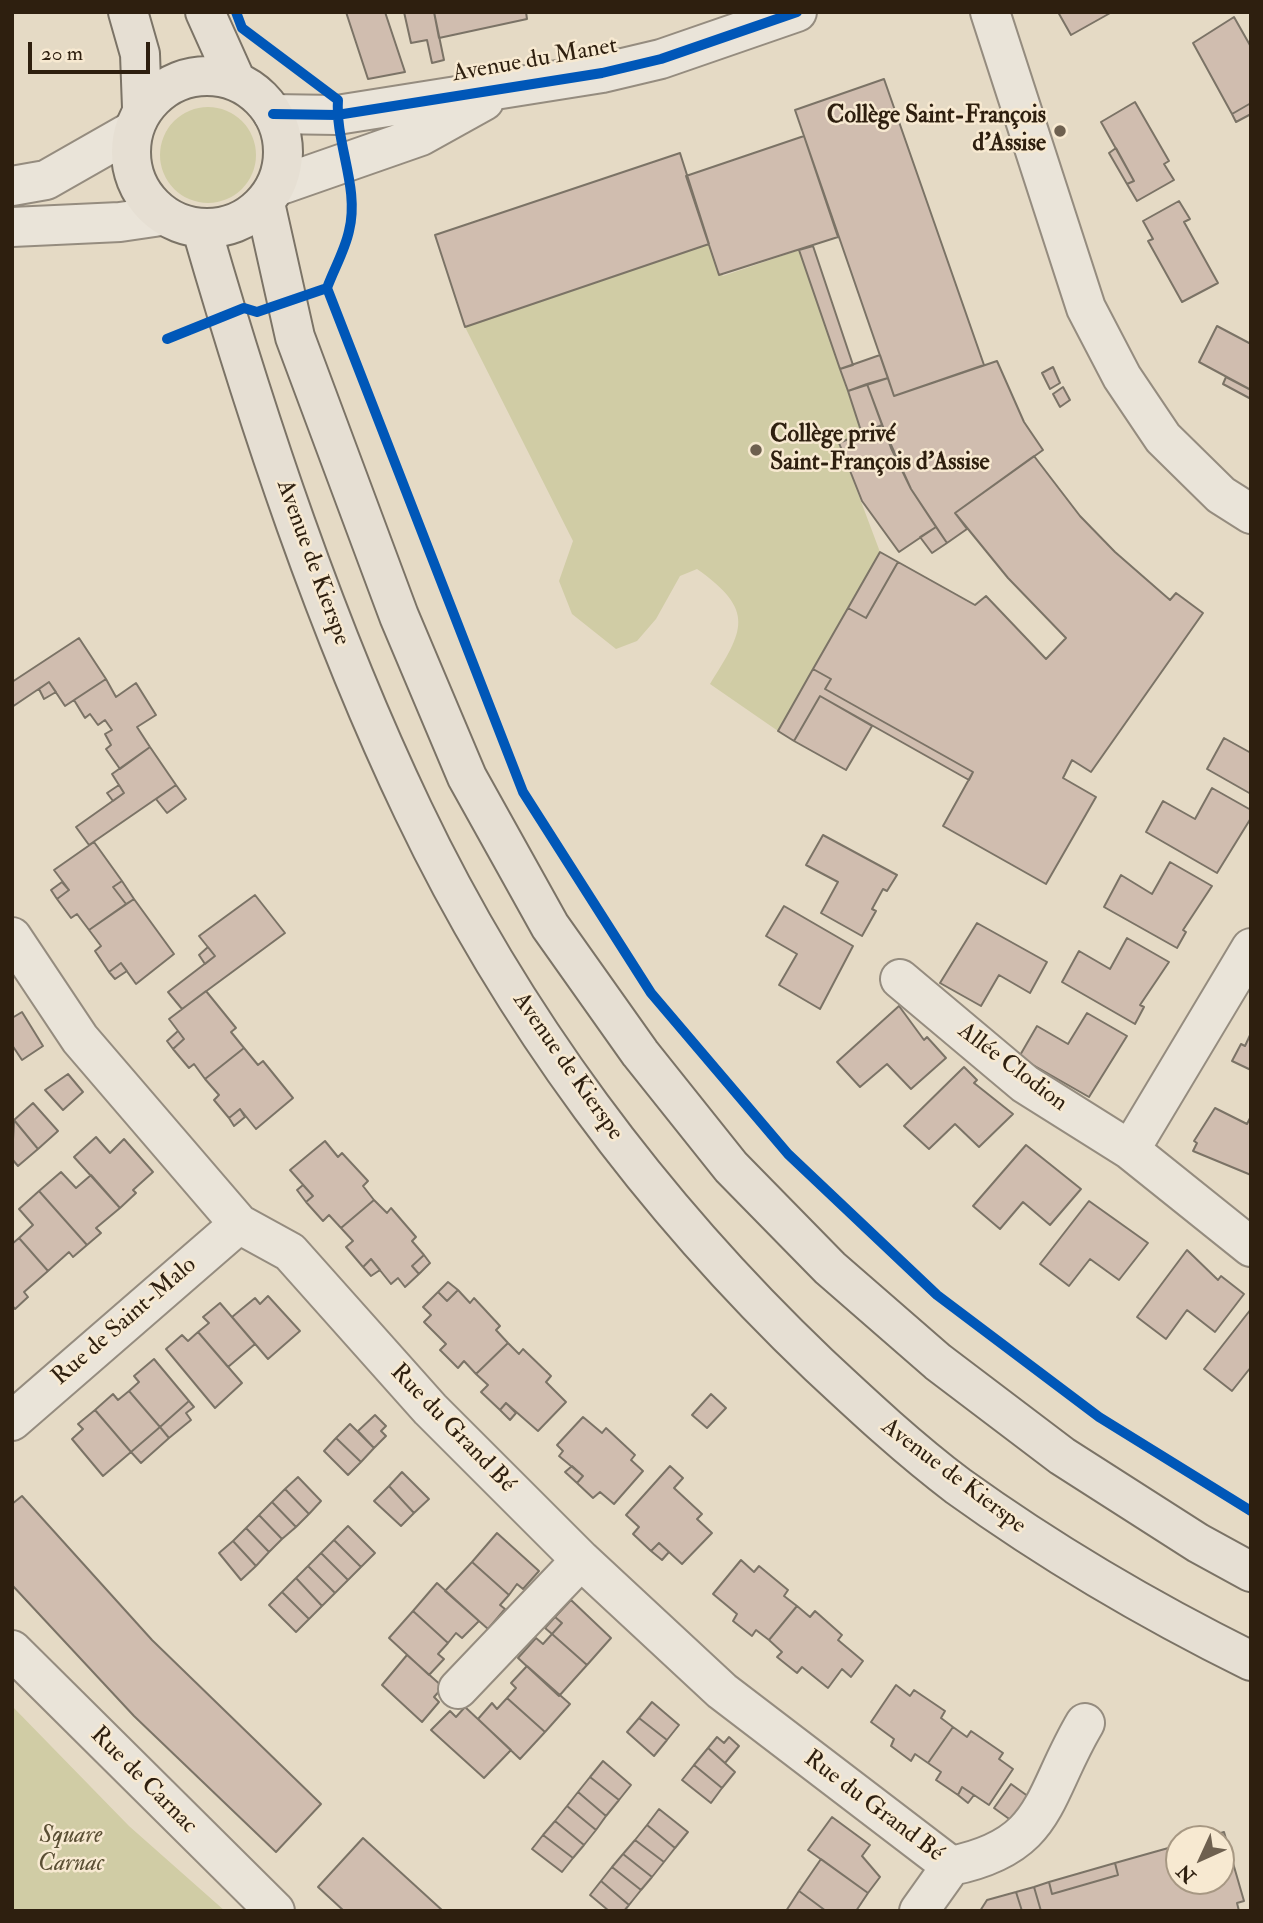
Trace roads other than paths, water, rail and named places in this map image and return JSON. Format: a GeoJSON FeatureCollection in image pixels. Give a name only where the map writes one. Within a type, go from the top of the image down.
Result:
{"type":"FeatureCollection","features":[{"type":"Feature","properties":{"kind":"main road"},"geometry":{"type":"LineString","coordinates":[[128,12],[140,54],[137,120],[146,201],[161,216],[202,230],[236,223],[270,195],[283,161],[274,114],[257,95],[236,81],[211,75],[185,78],[161,90],[137,120]]}},
{"type":"Feature","properties":{"kind":"main road"},"geometry":{"type":"LineString","coordinates":[[205,12],[236,81]]}},
{"type":"Feature","properties":{"kind":"main road"},"geometry":{"type":"LineString","coordinates":[[270,195],[295,337],[399,616],[467,777],[550,926],[640,1053],[731,1167],[830,1268],[938,1363],[1062,1456],[1198,1543],[1251,1572]]}},
{"type":"Feature","properties":{"kind":"main road","name":"Avenue de Kierspe"},"geometry":{"type":"LineString","coordinates":[[202,230],[225,314],[339,640],[408,799],[494,961],[582,1096],[695,1239],[778,1326],[875,1418],[955,1483],[1052,1551],[1167,1619],[1251,1661]]}},
{"type":"Feature","properties":{"kind":"street","name":"Avenue du Manet"},"geometry":{"type":"LineString","coordinates":[[274,114],[337,115],[602,73],[661,60],[797,12]]}},
{"type":"Feature","properties":{"kind":"street"},"geometry":{"type":"LineString","coordinates":[[990,12],[1086,308],[1122,377],[1163,438],[1221,495],[1251,514]]}},
{"type":"Feature","properties":{"kind":"street"},"geometry":{"type":"LineString","coordinates":[[270,195],[421,136],[508,88]]}},
{"type":"Feature","properties":{"kind":"street"},"geometry":{"type":"LineString","coordinates":[[12,186],[46,180],[137,120]]}},
{"type":"Feature","properties":{"kind":"street"},"geometry":{"type":"LineString","coordinates":[[12,227],[120,222],[161,216]]}},
{"type":"Feature","properties":{"kind":"street","name":"Rue du Grand Bé"},"geometry":{"type":"LineString","coordinates":[[12,937],[80,1040],[239,1224],[290,1252],[429,1409],[581,1560],[722,1691],[951,1866]]}},
{"type":"Feature","properties":{"kind":"street"},"geometry":{"type":"LineString","coordinates":[[1130,1150],[1251,948]]}},
{"type":"Feature","properties":{"kind":"street","name":"Allée Clodion"},"geometry":{"type":"LineString","coordinates":[[900,979],[1024,1084],[1130,1150],[1251,1247]]}},
{"type":"Feature","properties":{"kind":"street","name":"Rue de Saint-Malo"},"geometry":{"type":"LineString","coordinates":[[12,1421],[239,1224]]}},
{"type":"Feature","properties":{"kind":"street"},"geometry":{"type":"LineString","coordinates":[[458,1689],[581,1560]]}},
{"type":"Feature","properties":{"kind":"street","name":"Rue de Carnac"},"geometry":{"type":"LineString","coordinates":[[12,1650],[275,1911]]}},
{"type":"Feature","properties":{"kind":"street"},"geometry":{"type":"LineString","coordinates":[[919,1911],[951,1866],[979,1860],[1018,1839],[1035,1823],[1085,1723]]}},
{"type":"Feature","properties":{"kind":"place","name":"Collège Saint-François d'Assise"},"geometry":{"type":"Point","coordinates":[1060,131]}},
{"type":"Feature","properties":{"kind":"place","name":"Collège privé Saint-François d'Assise"},"geometry":{"type":"Point","coordinates":[756,450]}},
{"type":"Feature","properties":{"kind":"park label","name":"Square Carnac"},"geometry":{"type":"Point","coordinates":[71,1851]}}]}
